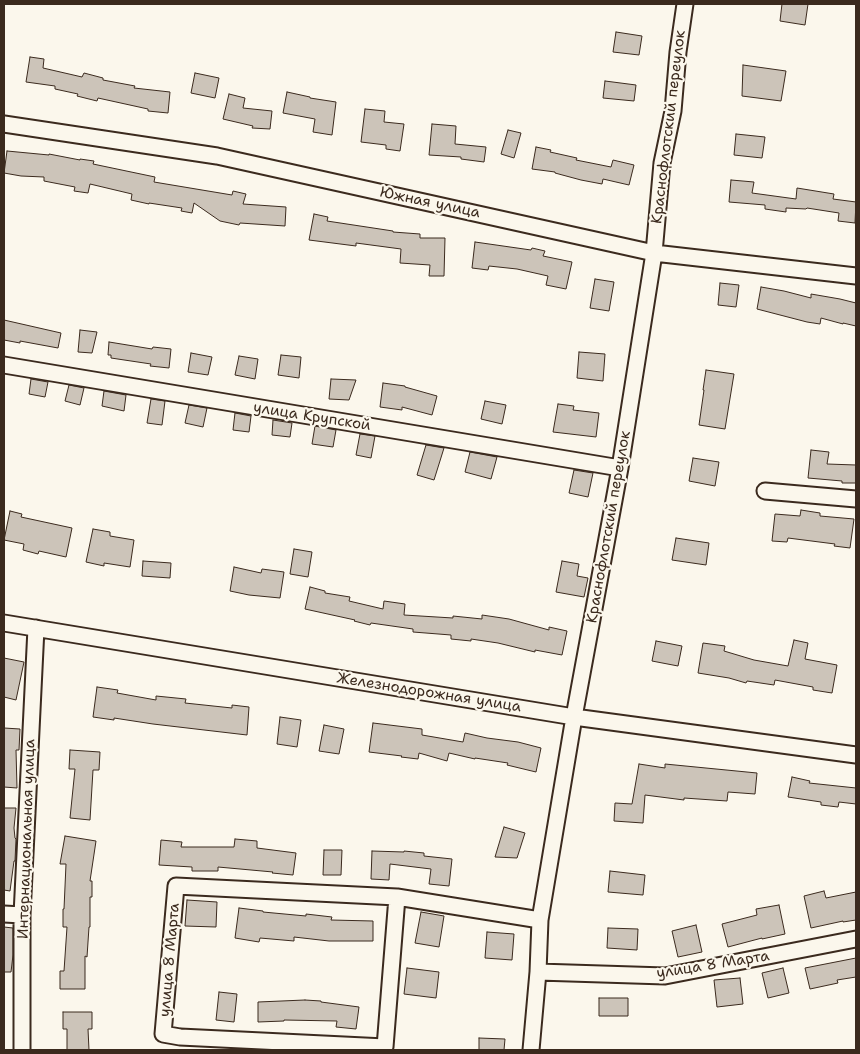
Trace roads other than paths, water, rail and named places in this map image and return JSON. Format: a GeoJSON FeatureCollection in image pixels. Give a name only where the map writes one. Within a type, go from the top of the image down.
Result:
{"type":"FeatureCollection","features":[{"type":"Feature","properties":{"kind":"street","name":"Краснофлотский переулок"},"geometry":{"type":"LineString","coordinates":[[531,1050],[538,972],[540,920],[574,717],[620,468],[654,253],[662,164],[673,111],[678,52],[685,4]]}},
{"type":"Feature","properties":{"kind":"street","name":"Южная улица"},"geometry":{"type":"LineString","coordinates":[[4,124],[217,156],[654,253],[856,276]]}},
{"type":"Feature","properties":{"kind":"street","name":"улица Крупской"},"geometry":{"type":"LineString","coordinates":[[4,365],[620,468]]}},
{"type":"Feature","properties":{"kind":"street"},"geometry":{"type":"LineString","coordinates":[[765,491],[856,500]]}},
{"type":"Feature","properties":{"kind":"street","name":"Железнодорожная улица"},"geometry":{"type":"LineString","coordinates":[[4,623],[574,717],[856,755]]}},
{"type":"Feature","properties":{"kind":"street","name":"Интернациональная улица"},"geometry":{"type":"LineString","coordinates":[[22,1050],[22,915],[36,628]]}},
{"type":"Feature","properties":{"kind":"street","name":"улица 8 Марта"},"geometry":{"type":"LineString","coordinates":[[397,897],[385,1047],[180,1037],[163,1034],[176,886],[397,897],[540,920]]}},
{"type":"Feature","properties":{"kind":"street"},"geometry":{"type":"LineString","coordinates":[[4,914],[22,915]]}},
{"type":"Feature","properties":{"kind":"street","name":"улица 8 Марта"},"geometry":{"type":"LineString","coordinates":[[538,972],[665,976],[856,939]]}}]}
